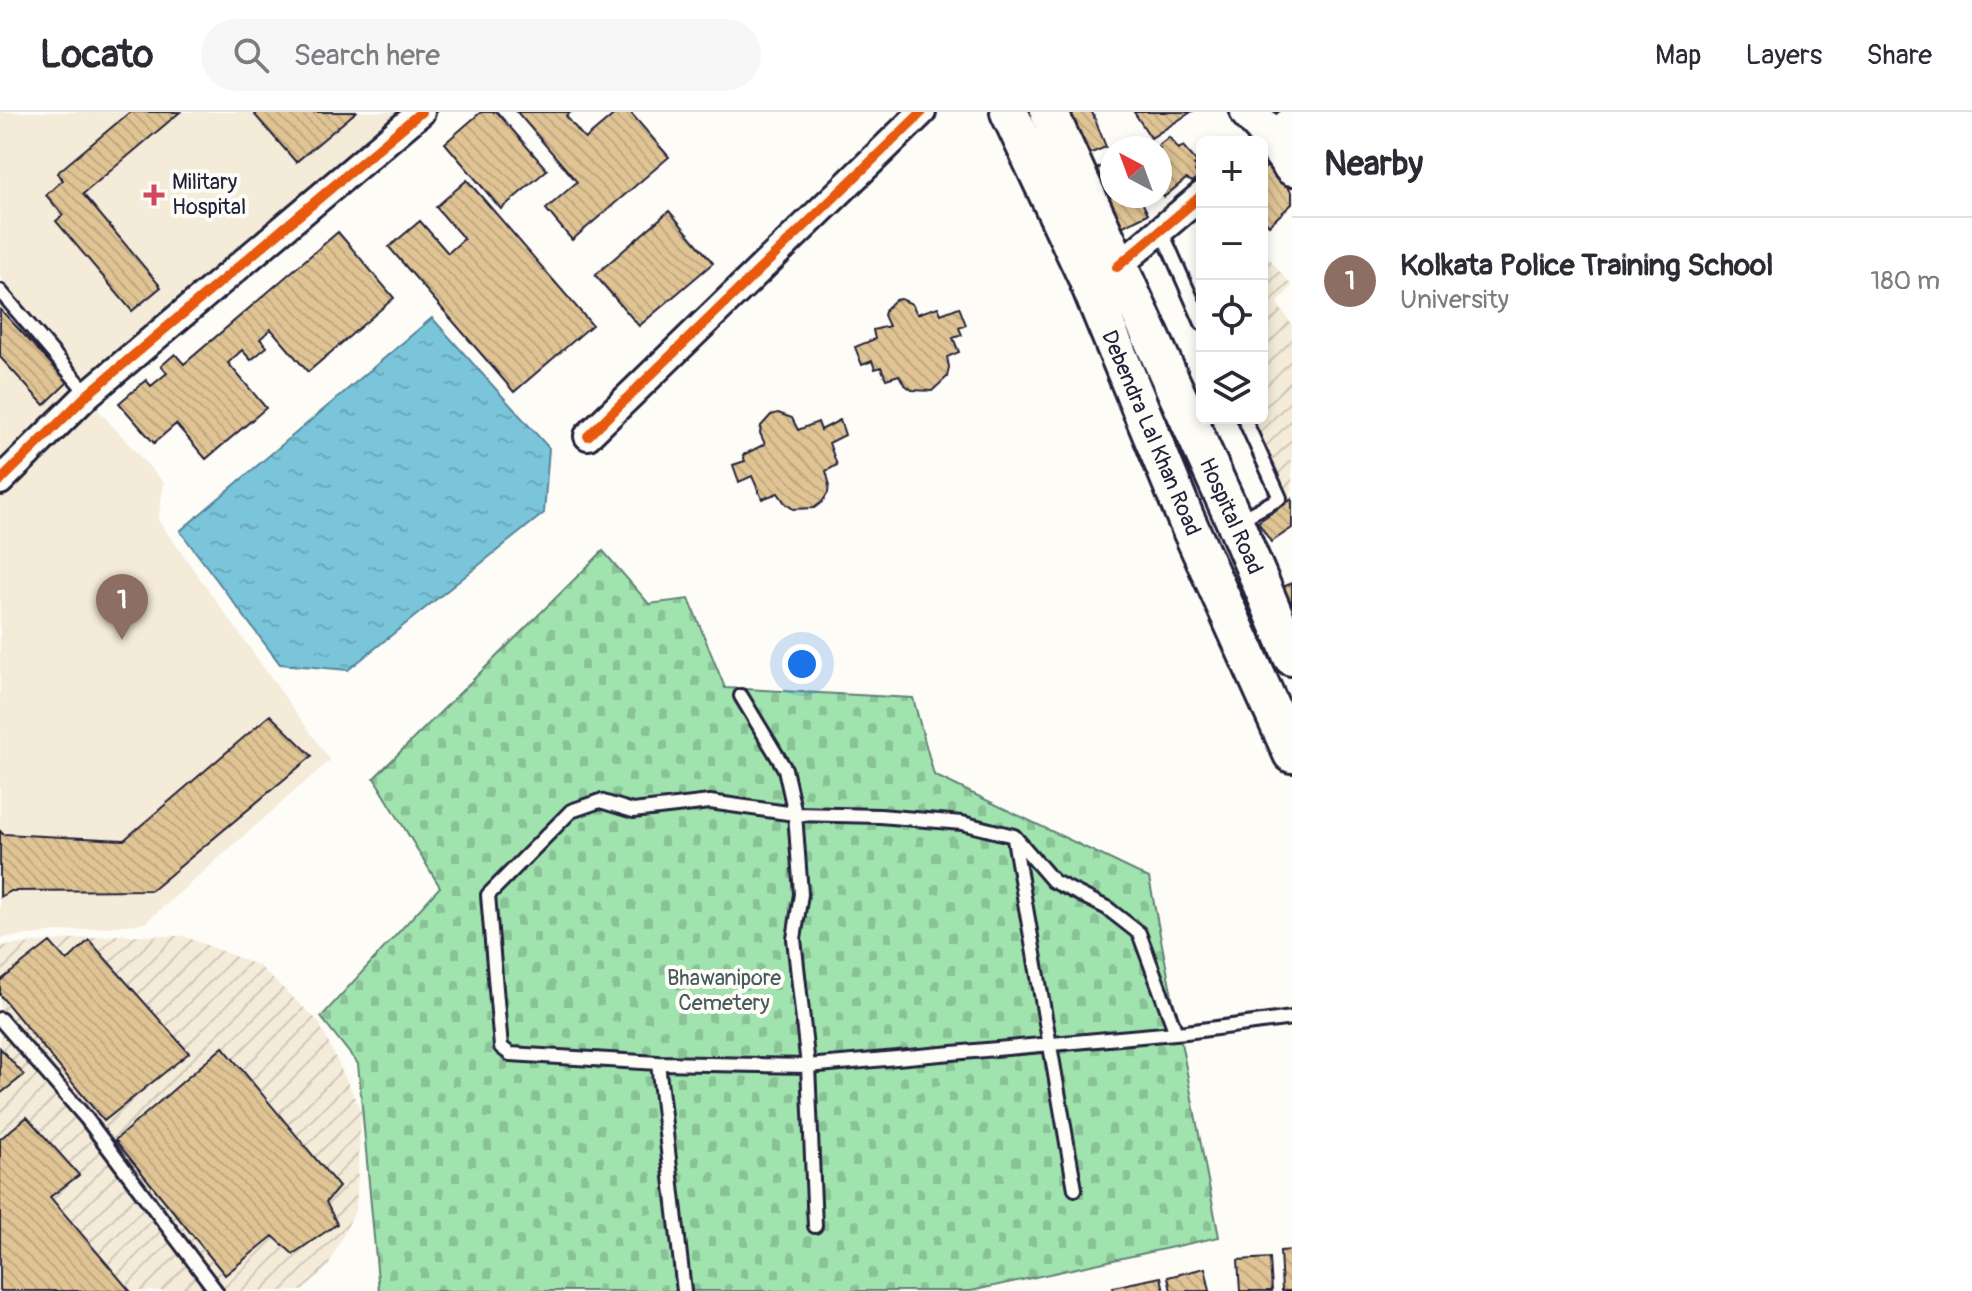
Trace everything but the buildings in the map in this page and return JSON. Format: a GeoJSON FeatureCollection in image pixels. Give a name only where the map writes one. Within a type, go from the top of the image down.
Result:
{"type":"FeatureCollection","features":[{"type":"Feature","properties":{"kind":"main road","name":"Debendra Lal Khan Road"},"geometry":{"type":"LineString","coordinates":[[1009,112],[1085,274],[1186,519],[1292,754]]}},
{"type":"Feature","properties":{"kind":"main road","name":"Hospital Road"},"geometry":{"type":"LineString","coordinates":[[1049,112],[1235,522],[1292,657]]}},
{"type":"Feature","properties":{"kind":"main road"},"geometry":{"type":"LineString","coordinates":[[1268,128],[1292,167]]}},
{"type":"Feature","properties":{"kind":"street"},"geometry":{"type":"LineString","coordinates":[[0,481],[88,394],[421,112]]}},
{"type":"Feature","properties":{"kind":"street"},"geometry":{"type":"LineString","coordinates":[[588,436],[922,112]]}},
{"type":"Feature","properties":{"kind":"street"},"geometry":{"type":"LineString","coordinates":[[1117,267],[1196,200]]}},
{"type":"Feature","properties":{"kind":"lane"},"geometry":{"type":"LineString","coordinates":[[1161,230],[1196,309]]}},
{"type":"Feature","properties":{"kind":"lane"},"geometry":{"type":"LineString","coordinates":[[0,291],[88,394]]}},
{"type":"Feature","properties":{"kind":"lane"},"geometry":{"type":"LineString","coordinates":[[1235,522],[1280,498],[1247,424]]}},
{"type":"Feature","properties":{"kind":"lane"},"geometry":{"type":"LineString","coordinates":[[741,696],[785,769],[795,814],[801,894],[794,939],[808,1066],[815,1226]]}},
{"type":"Feature","properties":{"kind":"lane"},"geometry":{"type":"LineString","coordinates":[[1176,1033],[1139,933],[1107,908],[1053,881],[1014,836],[962,823],[880,816],[795,814],[710,802],[633,811],[600,801],[571,811],[488,895],[501,1047],[510,1054],[658,1063],[808,1066],[1176,1033],[1292,1018]]}},
{"type":"Feature","properties":{"kind":"lane"},"geometry":{"type":"LineString","coordinates":[[1014,836],[1075,1189]]}},
{"type":"Feature","properties":{"kind":"lane"},"geometry":{"type":"LineString","coordinates":[[0,1019],[86,1118],[216,1291]]}},
{"type":"Feature","properties":{"kind":"lane"},"geometry":{"type":"LineString","coordinates":[[658,1063],[684,1291]]}},
{"type":"Feature","properties":{"kind":"shaded area","name":"Military Hospital"},"geometry":{"type":"Polygon","coordinates":[[[0,112],[407,112],[87,379],[0,277],[0,112]]]}},
{"type":"Feature","properties":{"kind":"shaded area"},"geometry":{"type":"Polygon","coordinates":[[[1268,257],[1292,286],[1277,303],[1292,325],[1292,492],[1285,496],[1252,424],[1268,424],[1268,257]]]}},
{"type":"Feature","properties":{"kind":"shaded area"},"geometry":{"type":"Polygon","coordinates":[[[0,301],[164,483],[158,520],[330,760],[145,923],[0,938],[0,301]]]}},
{"type":"Feature","properties":{"kind":"shaded area"},"geometry":{"type":"Polygon","coordinates":[[[117,935],[184,936],[259,966],[318,1021],[361,1111],[356,1209],[328,1266],[302,1291],[0,1291],[0,946],[117,935]]]}},
{"type":"Feature","properties":{"kind":"green space","name":"Bhawanipore Cemetery"},"geometry":{"type":"Polygon","coordinates":[[[603,551],[649,604],[689,599],[725,688],[913,698],[934,775],[1149,878],[1219,1237],[971,1291],[379,1291],[358,1064],[321,1017],[440,887],[374,778],[603,551]]]}},
{"type":"Feature","properties":{"kind":"water"},"geometry":{"type":"Polygon","coordinates":[[[432,318],[549,448],[544,513],[348,670],[280,664],[180,531],[432,318]]]}},
{"type":"Feature","properties":{"kind":"cycle path"},"geometry":{"type":"LineString","coordinates":[[0,481],[88,394],[421,112]]}},
{"type":"Feature","properties":{"kind":"cycle path"},"geometry":{"type":"LineString","coordinates":[[588,436],[922,112]]}},
{"type":"Feature","properties":{"kind":"cycle path"},"geometry":{"type":"LineString","coordinates":[[1117,267],[1196,200]]}},
{"type":"Feature","properties":{"kind":"place","name":"Military Hospital"},"geometry":{"type":"Point","coordinates":[154,195]}},
{"type":"Feature","properties":{"kind":"place","name":"Kolkata Police Training School"},"geometry":{"type":"Point","coordinates":[122,640]}}]}
